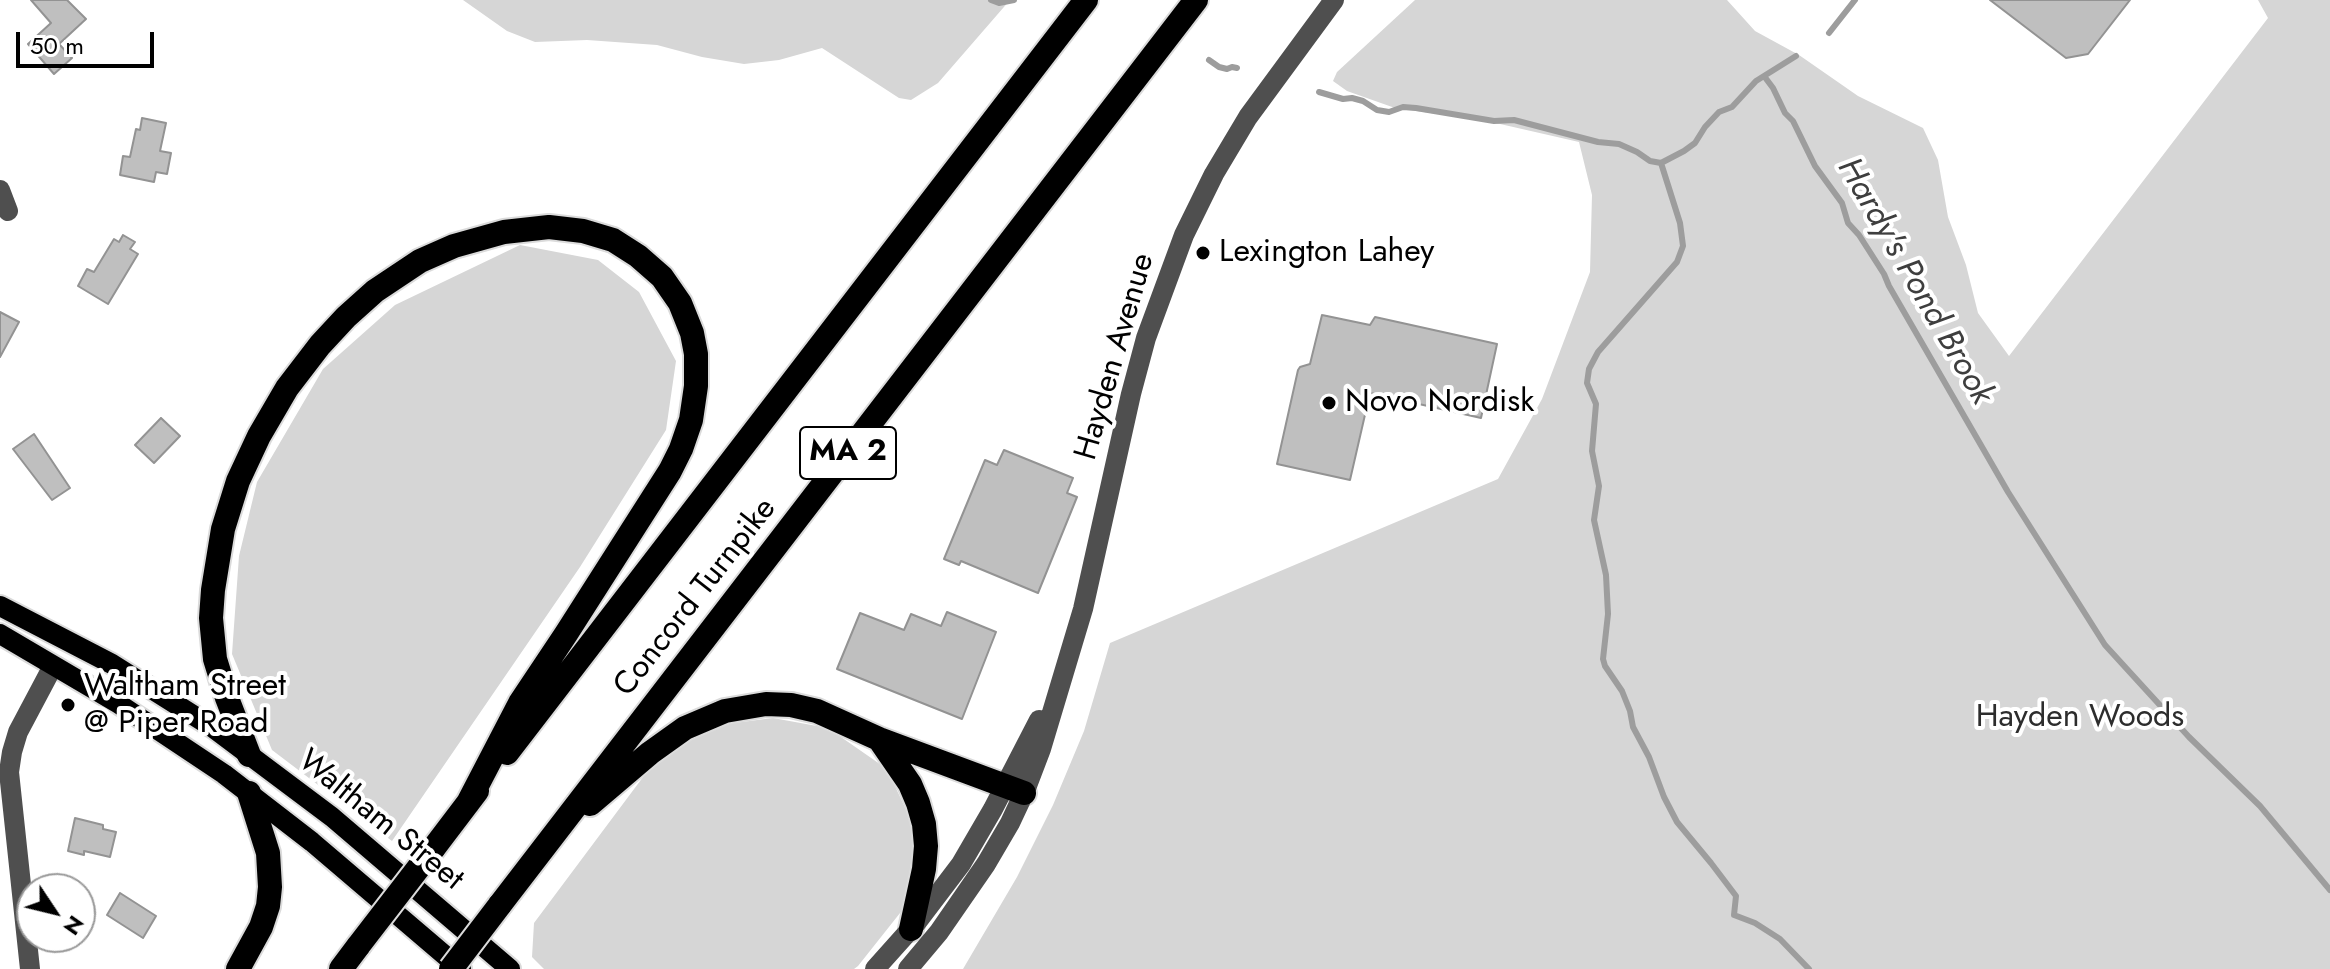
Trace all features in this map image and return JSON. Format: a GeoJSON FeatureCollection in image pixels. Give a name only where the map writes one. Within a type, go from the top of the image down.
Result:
{"type":"FeatureCollection","features":[{"type":"Feature","properties":{"kind":"highway","name":"Concord Turnpike"},"geometry":{"type":"LineString","coordinates":[[341,969],[1086,0]]}},
{"type":"Feature","properties":{"kind":"highway","name":"Concord Turnpike"},"geometry":{"type":"LineString","coordinates":[[451,969],[1196,0]]}},
{"type":"Feature","properties":{"kind":"highway"},"geometry":{"type":"LineString","coordinates":[[249,755],[215,659],[211,618],[213,590],[223,529],[238,481],[287,388],[346,317],[375,291],[420,261],[454,246],[504,232],[549,227],[583,231],[613,240],[638,256],[662,277],[680,303],[692,333],[696,354],[696,386],[691,420],[670,471],[520,703],[468,803]]}},
{"type":"Feature","properties":{"kind":"highway"},"geometry":{"type":"LineString","coordinates":[[552,837],[661,744],[695,723],[725,711],[755,705],[791,705],[829,716],[879,739],[1015,790]]}},
{"type":"Feature","properties":{"kind":"highway"},"geometry":{"type":"LineString","coordinates":[[879,739],[910,784],[924,824],[924,869],[911,929]]}},
{"type":"Feature","properties":{"kind":"highway"},"geometry":{"type":"LineString","coordinates":[[238,969],[261,927],[270,887],[268,853],[249,793]]}},
{"type":"Feature","properties":{"kind":"main road","name":"Waltham Street"},"geometry":{"type":"LineString","coordinates":[[0,606],[156,691],[249,755],[332,817],[510,969]]}},
{"type":"Feature","properties":{"kind":"main road","name":"Waltham Street"},"geometry":{"type":"LineString","coordinates":[[0,634],[144,721],[249,793],[312,842],[461,969]]}},
{"type":"Feature","properties":{"kind":"main road"},"geometry":{"type":"LineString","coordinates":[[53,666],[68,641]]}},
{"type":"Feature","properties":{"kind":"street","name":"Hayden Avenue"},"geometry":{"type":"LineString","coordinates":[[908,969],[946,923],[997,847],[1015,790],[1063,673],[1083,609],[1142,351],[1184,235],[1214,174],[1248,117],[1334,0]]}},
{"type":"Feature","properties":{"kind":"street"},"geometry":{"type":"LineString","coordinates":[[0,190],[8,211]]}},
{"type":"Feature","properties":{"kind":"street"},"geometry":{"type":"LineString","coordinates":[[30,969],[9,772],[18,732],[53,666]]}},
{"type":"Feature","properties":{"kind":"street","name":"Hayden Avenue"},"geometry":{"type":"LineString","coordinates":[[875,969],[911,929],[1015,790]]}},
{"type":"Feature","properties":{"kind":"green space"},"geometry":{"type":"Polygon","coordinates":[[[463,0],[1010,0],[938,83],[911,100],[899,98],[822,48],[779,60],[744,64],[657,45],[587,40],[535,42],[507,31],[463,0]]]}},
{"type":"Feature","properties":{"kind":"green space","name":"Hayden Woods"},"geometry":{"type":"Polygon","coordinates":[[[1415,0],[1727,0],[1755,31],[1799,55],[1858,96],[1923,128],[1938,160],[1948,217],[1966,265],[1978,313],[2009,356],[2268,18],[2258,0],[2330,0],[2330,969],[963,969],[1017,877],[1053,805],[1084,731],[1110,643],[1498,479],[1542,399],[1590,272],[1592,195],[1579,142],[1487,121],[1395,108],[1347,91],[1333,81],[1337,72],[1415,0]]]}},
{"type":"Feature","properties":{"kind":"green space"},"geometry":{"type":"Polygon","coordinates":[[[520,245],[598,260],[639,292],[676,361],[666,430],[580,567],[392,841],[272,750],[232,654],[239,556],[257,482],[323,369],[395,305],[520,245]]]}},
{"type":"Feature","properties":{"kind":"green space"},"geometry":{"type":"Polygon","coordinates":[[[773,718],[828,728],[887,769],[916,831],[904,908],[858,966],[854,969],[544,969],[532,957],[534,923],[652,765],[710,726],[773,718]]]}},
{"type":"Feature","properties":{"kind":"building"},"geometry":{"type":"Polygon","coordinates":[[[31,0],[67,0],[86,19],[59,44],[72,58],[54,74],[28,44],[51,23],[31,0]]]}},
{"type":"Feature","properties":{"kind":"building"},"geometry":{"type":"Polygon","coordinates":[[[1990,0],[2130,0],[2088,54],[2066,58],[1990,0]]]}},
{"type":"Feature","properties":{"kind":"building"},"geometry":{"type":"Polygon","coordinates":[[[142,118],[166,123],[160,151],[171,153],[167,174],[156,172],[154,182],[120,175],[123,156],[130,157],[136,129],[140,130],[142,118]]]}},
{"type":"Feature","properties":{"kind":"building"},"geometry":{"type":"Polygon","coordinates":[[[123,235],[135,242],[130,249],[138,254],[108,304],[78,286],[87,269],[94,272],[114,239],[119,242],[123,235]]]}},
{"type":"Feature","properties":{"kind":"building"},"geometry":{"type":"Polygon","coordinates":[[[0,312],[19,322],[0,357],[0,312]]]}},
{"type":"Feature","properties":{"kind":"building","name":"Novo Nordisk"},"geometry":{"type":"Polygon","coordinates":[[[1322,315],[1370,325],[1375,317],[1497,344],[1481,418],[1370,393],[1350,480],[1277,464],[1298,370],[1310,364],[1322,315]]]}},
{"type":"Feature","properties":{"kind":"building"},"geometry":{"type":"Polygon","coordinates":[[[161,418],[180,436],[154,463],[135,445],[161,418]]]}},
{"type":"Feature","properties":{"kind":"building"},"geometry":{"type":"Polygon","coordinates":[[[34,434],[70,488],[52,500],[13,449],[34,434]]]}},
{"type":"Feature","properties":{"kind":"building"},"geometry":{"type":"Polygon","coordinates":[[[1004,450],[1073,478],[1067,493],[1077,497],[1038,593],[961,561],[959,565],[944,559],[985,460],[997,465],[1004,450]]]}},
{"type":"Feature","properties":{"kind":"building"},"geometry":{"type":"Polygon","coordinates":[[[947,612],[996,632],[962,719],[837,669],[860,613],[904,630],[911,614],[941,626],[947,612]]]}},
{"type":"Feature","properties":{"kind":"building"},"geometry":{"type":"Polygon","coordinates":[[[75,818],[103,825],[103,829],[116,832],[110,857],[68,851],[75,818]]]}},
{"type":"Feature","properties":{"kind":"building"},"geometry":{"type":"Polygon","coordinates":[[[120,893],[156,916],[143,938],[107,915],[120,893]]]}},
{"type":"Feature","properties":{"kind":"waterway"},"geometry":{"type":"LineString","coordinates":[[991,0],[999,3],[1014,0]]}},
{"type":"Feature","properties":{"kind":"waterway"},"geometry":{"type":"LineString","coordinates":[[1829,33],[1855,0]]}},
{"type":"Feature","properties":{"kind":"waterway"},"geometry":{"type":"LineString","coordinates":[[1764,76],[1796,56]]}},
{"type":"Feature","properties":{"kind":"waterway"},"geometry":{"type":"LineString","coordinates":[[1209,60],[1219,67],[1237,68]]}},
{"type":"Feature","properties":{"kind":"waterway","name":"Hardy's Pond Brook"},"geometry":{"type":"LineString","coordinates":[[1319,92],[1363,101],[1377,110],[1389,112],[1403,107],[1494,121],[1514,120],[1598,142],[1619,144],[1650,161],[1661,163],[1695,143],[1719,112],[1732,107],[1764,76],[1793,121],[1815,166],[1842,203],[1848,223],[1884,274],[2008,492],[2105,645],[2189,737],[2260,806],[2330,890]]}},
{"type":"Feature","properties":{"kind":"waterway"},"geometry":{"type":"LineString","coordinates":[[1661,163],[1680,223],[1683,246],[1677,262],[1598,352],[1589,369],[1587,383],[1596,404],[1592,451],[1599,486],[1594,520],[1606,575],[1608,614],[1603,659],[1622,691],[1633,727],[1677,822],[1736,896],[1734,915],[1755,923],[1780,939],[1809,969]]}},
{"type":"Feature","properties":{"kind":"place","name":"Lexington Lahey"},"geometry":{"type":"Point","coordinates":[1203,253]}},
{"type":"Feature","properties":{"kind":"place","name":"Novo Nordisk"},"geometry":{"type":"Point","coordinates":[1329,403]}},
{"type":"Feature","properties":{"kind":"place","name":"Waltham Street @ Piper Road"},"geometry":{"type":"Point","coordinates":[68,705]}}]}
